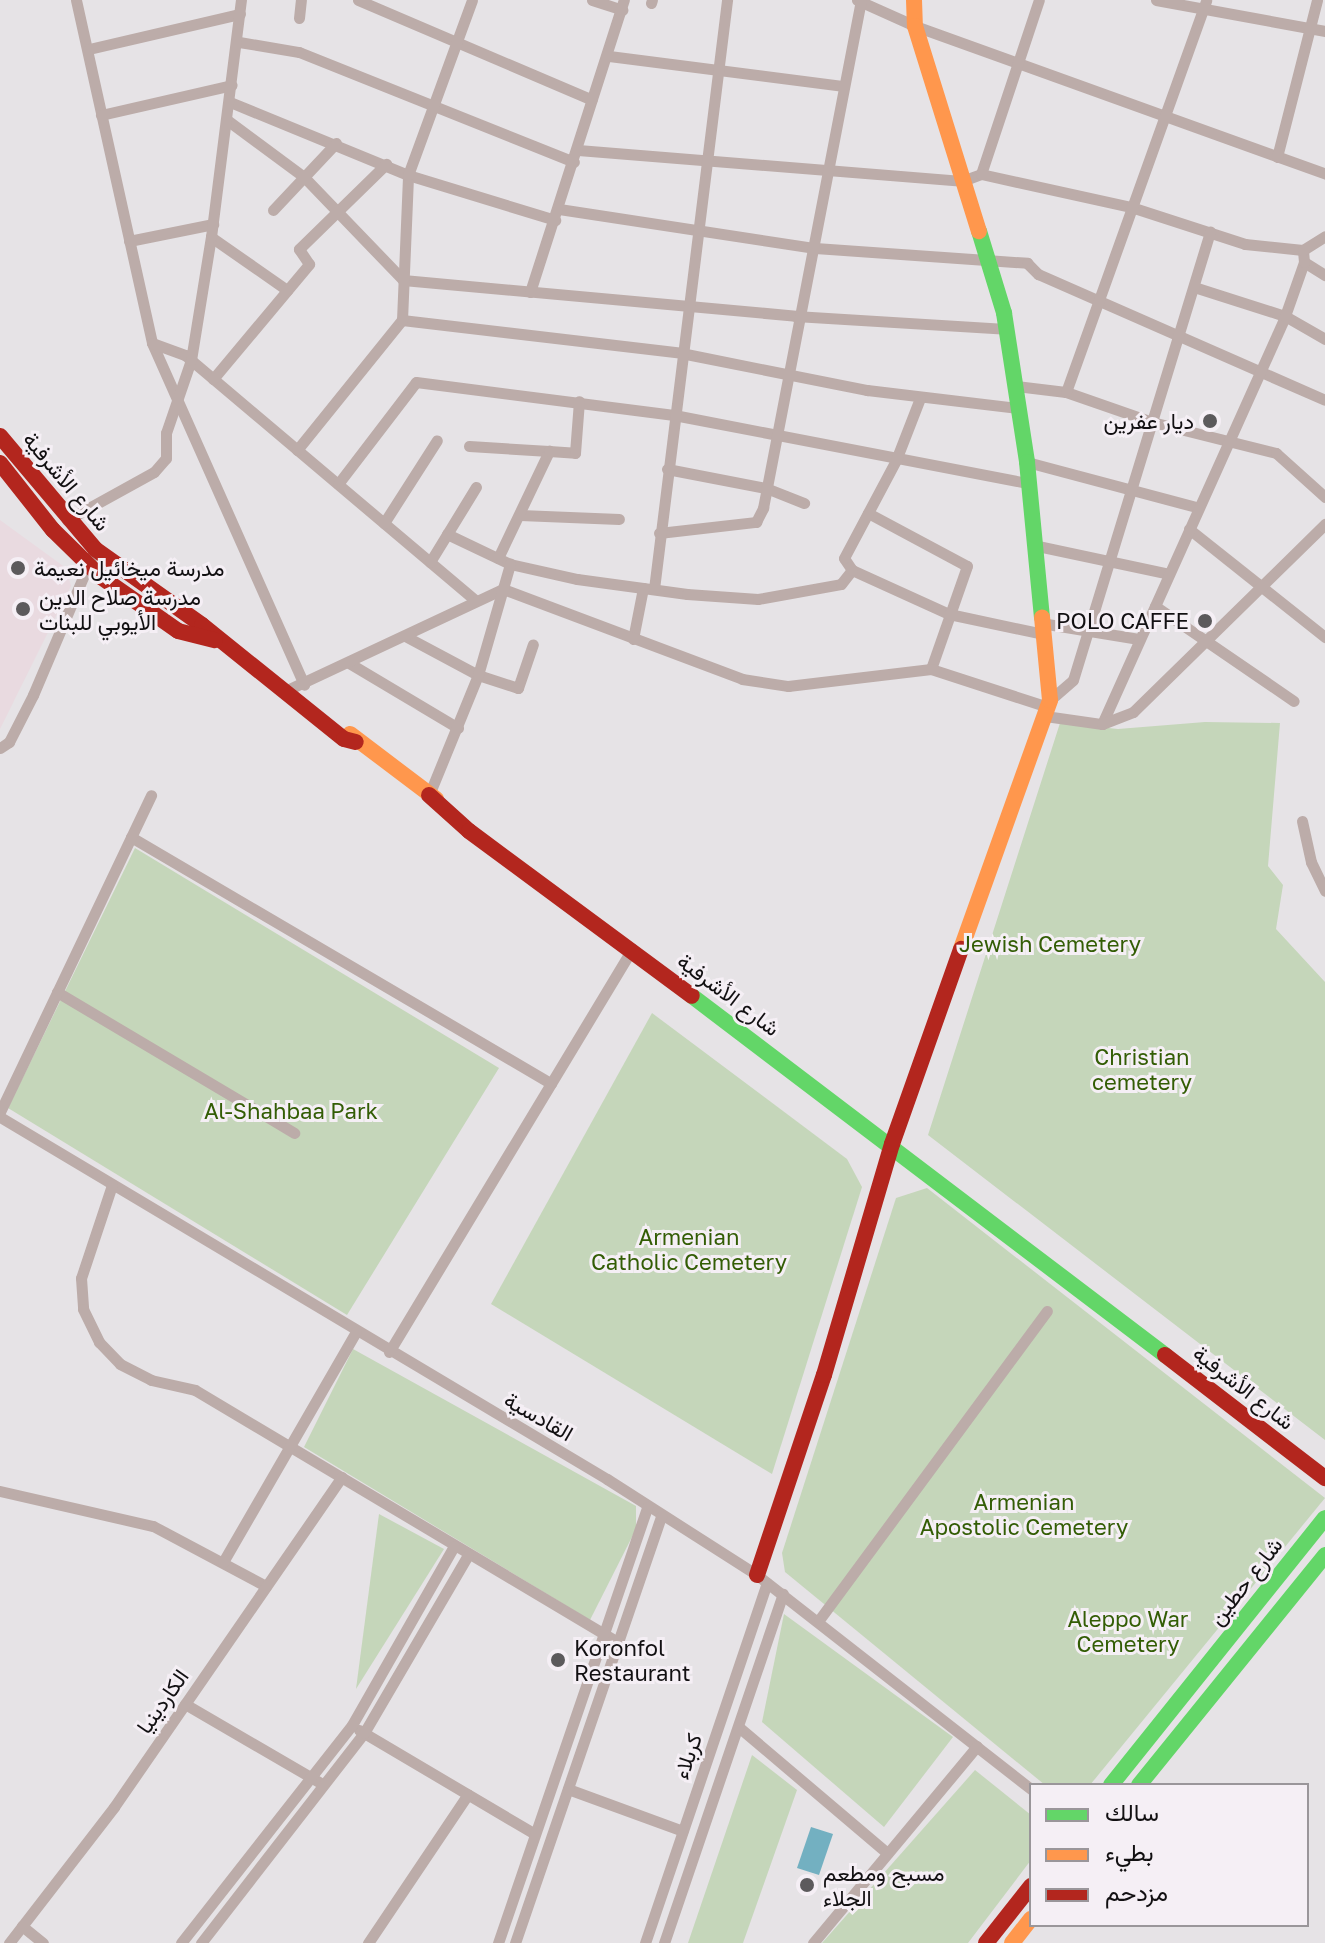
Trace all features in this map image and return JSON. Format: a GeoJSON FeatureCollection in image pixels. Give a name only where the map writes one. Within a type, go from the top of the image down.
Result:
{"type":"FeatureCollection","features":[{"type":"Feature","properties":{"kind":"street"},"geometry":{"type":"LineString","coordinates":[[76,0],[152,343],[304,685]]}},
{"type":"Feature","properties":{"kind":"street"},"geometry":{"type":"LineString","coordinates":[[67,520],[160,468],[166,433],[179,409],[191,360],[239,42],[241,0]]}},
{"type":"Feature","properties":{"kind":"street"},"geometry":{"type":"LineString","coordinates":[[299,18],[301,0]]}},
{"type":"Feature","properties":{"kind":"street"},"geometry":{"type":"LineString","coordinates":[[358,0],[592,100]]}},
{"type":"Feature","properties":{"kind":"street"},"geometry":{"type":"LineString","coordinates":[[297,450],[402,320],[408,175],[472,0]]}},
{"type":"Feature","properties":{"kind":"street"},"geometry":{"type":"LineString","coordinates":[[530,292],[609,56],[623,5],[592,0]]}},
{"type":"Feature","properties":{"kind":"street"},"geometry":{"type":"LineString","coordinates":[[633,639],[649,589],[659,533],[727,0]]}},
{"type":"Feature","properties":{"kind":"street"},"geometry":{"type":"LineString","coordinates":[[659,533],[756,522],[766,488],[802,314],[860,0],[915,26],[1325,174]]}},
{"type":"Feature","properties":{"kind":"street"},"geometry":{"type":"LineString","coordinates":[[914,0],[915,26],[1006,329],[1027,462],[1048,708]]}},
{"type":"Feature","properties":{"kind":"street"},"geometry":{"type":"LineString","coordinates":[[981,174],[1039,0]]}},
{"type":"Feature","properties":{"kind":"street"},"geometry":{"type":"LineString","coordinates":[[1156,0],[1205,4],[1325,31]]}},
{"type":"Feature","properties":{"kind":"street"},"geometry":{"type":"LineString","coordinates":[[1277,157],[1317,0]]}},
{"type":"Feature","properties":{"kind":"street"},"geometry":{"type":"LineString","coordinates":[[1066,392],[1131,207],[1169,116],[1205,4]]}},
{"type":"Feature","properties":{"kind":"street"},"geometry":{"type":"LineString","coordinates":[[89,49],[240,14]]}},
{"type":"Feature","properties":{"kind":"street"},"geometry":{"type":"LineString","coordinates":[[239,42],[299,52],[433,106],[576,156],[707,160],[962,181],[981,174],[1131,207],[1254,245],[1303,256],[1325,275]]}},
{"type":"Feature","properties":{"kind":"street"},"geometry":{"type":"LineString","coordinates":[[609,56],[842,86]]}},
{"type":"Feature","properties":{"kind":"street"},"geometry":{"type":"LineString","coordinates":[[101,115],[232,85]]}},
{"type":"Feature","properties":{"kind":"street"},"geometry":{"type":"LineString","coordinates":[[230,102],[408,175],[557,215],[699,228],[815,248],[1027,263],[1038,274],[1325,400]]}},
{"type":"Feature","properties":{"kind":"street"},"geometry":{"type":"LineString","coordinates":[[227,120],[304,177],[403,280],[1006,329]]}},
{"type":"Feature","properties":{"kind":"street"},"geometry":{"type":"LineString","coordinates":[[273,210],[336,143]]}},
{"type":"Feature","properties":{"kind":"street"},"geometry":{"type":"LineString","coordinates":[[213,379],[309,264],[299,249],[386,164]]}},
{"type":"Feature","properties":{"kind":"street"},"geometry":{"type":"LineString","coordinates":[[129,241],[213,224]]}},
{"type":"Feature","properties":{"kind":"street"},"geometry":{"type":"LineString","coordinates":[[762,1579],[892,1144],[1048,708],[1073,680],[1210,231]]}},
{"type":"Feature","properties":{"kind":"street"},"geometry":{"type":"LineString","coordinates":[[1102,724],[1225,441],[1285,316],[1303,256],[1325,236]]}},
{"type":"Feature","properties":{"kind":"street"},"geometry":{"type":"LineString","coordinates":[[211,237],[287,290]]}},
{"type":"Feature","properties":{"kind":"street"},"geometry":{"type":"LineString","coordinates":[[1194,287],[1285,316],[1325,339]]}},
{"type":"Feature","properties":{"kind":"street"},"geometry":{"type":"LineString","coordinates":[[402,320],[681,353],[920,398],[1019,408]]}},
{"type":"Feature","properties":{"kind":"street"},"geometry":{"type":"LineString","coordinates":[[152,343],[191,360],[475,600]]}},
{"type":"Feature","properties":{"kind":"street"},"geometry":{"type":"LineString","coordinates":[[338,484],[416,382],[674,415],[1028,483]]}},
{"type":"Feature","properties":{"kind":"street"},"geometry":{"type":"LineString","coordinates":[[1016,386],[1066,392],[1152,422],[1276,453],[1325,497]]}},
{"type":"Feature","properties":{"kind":"street"},"geometry":{"type":"LineString","coordinates":[[920,398],[896,460],[844,558],[852,570],[949,614],[1042,628],[1088,629],[1139,639]]}},
{"type":"Feature","properties":{"kind":"street"},"geometry":{"type":"LineString","coordinates":[[469,446],[575,453],[579,401]]}},
{"type":"Feature","properties":{"kind":"street","name":"شارع الأشرفية"},"geometry":{"type":"LineString","coordinates":[[0,436],[67,520],[92,557]]}},
{"type":"Feature","properties":{"kind":"street"},"geometry":{"type":"LineString","coordinates":[[384,523],[437,440]]}},
{"type":"Feature","properties":{"kind":"street"},"geometry":{"type":"LineString","coordinates":[[429,795],[478,675],[503,589],[504,561],[520,515],[549,451]]}},
{"type":"Feature","properties":{"kind":"street"},"geometry":{"type":"LineString","coordinates":[[1027,462],[1196,507]]}},
{"type":"Feature","properties":{"kind":"street","name":"شارع الأشرفية"},"geometry":{"type":"LineString","coordinates":[[0,463],[92,557],[178,631],[215,640],[429,795],[498,851],[931,1174],[1051,1258],[1061,1272],[1325,1478]]}},
{"type":"Feature","properties":{"kind":"street"},"geometry":{"type":"LineString","coordinates":[[667,469],[766,488],[804,503]]}},
{"type":"Feature","properties":{"kind":"street"},"geometry":{"type":"LineString","coordinates":[[430,562],[476,487]]}},
{"type":"Feature","properties":{"kind":"street"},"geometry":{"type":"LineString","coordinates":[[868,513],[967,566],[931,669]]}},
{"type":"Feature","properties":{"kind":"street"},"geometry":{"type":"LineString","coordinates":[[520,515],[619,519]]}},
{"type":"Feature","properties":{"kind":"street"},"geometry":{"type":"LineString","coordinates":[[285,691],[304,685],[503,589],[742,679],[788,686],[931,669],[1102,724],[1133,712],[1203,639],[1264,586],[1325,524]]}},
{"type":"Feature","properties":{"kind":"street"},"geometry":{"type":"LineString","coordinates":[[1189,529],[1325,637]]}},
{"type":"Feature","properties":{"kind":"street"},"geometry":{"type":"LineString","coordinates":[[447,534],[504,561],[649,589],[758,599],[841,584],[852,570]]}},
{"type":"Feature","properties":{"kind":"street"},"geometry":{"type":"LineString","coordinates":[[1033,545],[1169,574]]}},
{"type":"Feature","properties":{"kind":"street"},"geometry":{"type":"LineString","coordinates":[[0,748],[9,742],[33,695],[92,557]]}},
{"type":"Feature","properties":{"kind":"street"},"geometry":{"type":"LineString","coordinates":[[1155,606],[1294,701]]}},
{"type":"Feature","properties":{"kind":"street"},"geometry":{"type":"LineString","coordinates":[[405,636],[478,675],[518,688],[533,644]]}},
{"type":"Feature","properties":{"kind":"street"},"geometry":{"type":"LineString","coordinates":[[349,663],[458,728]]}},
{"type":"Feature","properties":{"kind":"street"},"geometry":{"type":"LineString","coordinates":[[0,1114],[151,795]]}},
{"type":"Feature","properties":{"kind":"street"},"geometry":{"type":"LineString","coordinates":[[1302,821],[1311,862],[1325,891]]}},
{"type":"Feature","properties":{"kind":"street"},"geometry":{"type":"LineString","coordinates":[[131,837],[551,1083]]}},
{"type":"Feature","properties":{"kind":"street"},"geometry":{"type":"LineString","coordinates":[[389,1352],[632,949]]}},
{"type":"Feature","properties":{"kind":"street"},"geometry":{"type":"LineString","coordinates":[[57,992],[294,1133]]}},
{"type":"Feature","properties":{"kind":"street","name":"القادسية"},"geometry":{"type":"LineString","coordinates":[[0,1114],[762,1579],[819,1620],[1029,1787]]}},
{"type":"Feature","properties":{"kind":"street"},"geometry":{"type":"LineString","coordinates":[[112,1185],[81,1278],[83,1309],[99,1342],[120,1364],[151,1380],[195,1390],[618,1642]]}},
{"type":"Feature","properties":{"kind":"street"},"geometry":{"type":"LineString","coordinates":[[819,1620],[1047,1311]]}},
{"type":"Feature","properties":{"kind":"street"},"geometry":{"type":"LineString","coordinates":[[223,1562],[356,1332]]}},
{"type":"Feature","properties":{"kind":"street","name":"الكاردينيا"},"geometry":{"type":"LineString","coordinates":[[9,1943],[185,1704],[342,1477]]}},
{"type":"Feature","properties":{"kind":"street"},"geometry":{"type":"LineString","coordinates":[[0,1491],[153,1526],[266,1586]]}},
{"type":"Feature","properties":{"kind":"street"},"geometry":{"type":"LineString","coordinates":[[498,1943],[647,1507]]}},
{"type":"Feature","properties":{"kind":"street"},"geometry":{"type":"LineString","coordinates":[[515,1943],[661,1516]]}},
{"type":"Feature","properties":{"kind":"street","name":"شارع حطين"},"geometry":{"type":"LineString","coordinates":[[1113,1783],[1325,1518]]}},
{"type":"Feature","properties":{"kind":"street"},"geometry":{"type":"LineString","coordinates":[[201,1943],[319,1782],[454,1546]]}},
{"type":"Feature","properties":{"kind":"street"},"geometry":{"type":"LineString","coordinates":[[181,1943],[364,1733],[468,1555]]}},
{"type":"Feature","properties":{"kind":"street","name":"شارع حطين"},"geometry":{"type":"LineString","coordinates":[[1141,1783],[1325,1555]]}},
{"type":"Feature","properties":{"kind":"street","name":"كربلاء"},"geometry":{"type":"LineString","coordinates":[[645,1943],[762,1579]]}},
{"type":"Feature","properties":{"kind":"street","name":"كربلاء"},"geometry":{"type":"LineString","coordinates":[[664,1943],[741,1729],[783,1594]]}},
{"type":"Feature","properties":{"kind":"street"},"geometry":{"type":"LineString","coordinates":[[185,1704],[319,1782]]}},
{"type":"Feature","properties":{"kind":"street"},"geometry":{"type":"LineString","coordinates":[[352,1725],[535,1834]]}},
{"type":"Feature","properties":{"kind":"street"},"geometry":{"type":"LineString","coordinates":[[741,1729],[887,1853]]}},
{"type":"Feature","properties":{"kind":"street"},"geometry":{"type":"LineString","coordinates":[[813,1943],[977,1746]]}},
{"type":"Feature","properties":{"kind":"street"},"geometry":{"type":"LineString","coordinates":[[568,1789],[683,1831]]}},
{"type":"Feature","properties":{"kind":"street"},"geometry":{"type":"LineString","coordinates":[[368,1943],[468,1794]]}},
{"type":"Feature","properties":{"kind":"street"},"geometry":{"type":"LineString","coordinates":[[986,1943],[1029,1889]]}},
{"type":"Feature","properties":{"kind":"street"},"geometry":{"type":"LineString","coordinates":[[1012,1943],[1029,1922]]}},
{"type":"Feature","properties":{"kind":"street"},"geometry":{"type":"LineString","coordinates":[[22,1926],[43,1943]]}},
{"type":"Feature","properties":{"kind":"shaded area"},"geometry":{"type":"Polygon","coordinates":[[[0,520],[66,568],[71,586],[0,729],[0,520]]]}},
{"type":"Feature","properties":{"kind":"green space","name":"Christian cemetery"},"geometry":{"type":"Polygon","coordinates":[[[1205,722],[1280,723],[1268,866],[1283,885],[1276,929],[1325,982],[1325,1440],[928,1135],[1060,723],[1118,729],[1205,722]]]}},
{"type":"Feature","properties":{"kind":"green space","name":"Al-Shahbaa Park"},"geometry":{"type":"Polygon","coordinates":[[[135,848],[499,1068],[347,1315],[8,1108],[135,848]]]}},
{"type":"Feature","properties":{"kind":"green space","name":"Armenian Catholic Cemetery"},"geometry":{"type":"Polygon","coordinates":[[[652,1013],[847,1159],[862,1187],[772,1474],[491,1304],[652,1013]]]}},
{"type":"Feature","properties":{"kind":"green space","name":"Armenian Apostolic Cemetery"},"geometry":{"type":"Polygon","coordinates":[[[927,1188],[1325,1498],[1092,1783],[1043,1783],[785,1572],[782,1553],[896,1198],[927,1188]]]}},
{"type":"Feature","properties":{"kind":"green space"},"geometry":{"type":"Polygon","coordinates":[[[353,1349],[636,1506],[636,1529],[590,1620],[304,1447],[353,1349]]]}},
{"type":"Feature","properties":{"kind":"green space"},"geometry":{"type":"Polygon","coordinates":[[[379,1514],[444,1549],[356,1689],[379,1514]]]}},
{"type":"Feature","properties":{"kind":"green space"},"geometry":{"type":"Polygon","coordinates":[[[784,1614],[953,1737],[884,1827],[762,1722],[784,1614]]]}},
{"type":"Feature","properties":{"kind":"green space"},"geometry":{"type":"Polygon","coordinates":[[[752,1755],[797,1790],[743,1943],[688,1943],[752,1755]]]}},
{"type":"Feature","properties":{"kind":"green space"},"geometry":{"type":"Polygon","coordinates":[[[975,1770],[1029,1813],[1029,1863],[968,1943],[822,1943],[975,1770]]]}},
{"type":"Feature","properties":{"kind":"water"},"geometry":{"type":"Polygon","coordinates":[[[811,1827],[833,1834],[819,1875],[797,1868],[811,1827]]]}},
{"type":"Feature","properties":{"kind":"traffic: fast"},"geometry":{"type":"LineString","coordinates":[[979,231],[1004,313],[1027,462],[1042,617]]}},
{"type":"Feature","properties":{"kind":"traffic: fast"},"geometry":{"type":"LineString","coordinates":[[692,996],[1165,1355]]}},
{"type":"Feature","properties":{"kind":"traffic: fast"},"geometry":{"type":"LineString","coordinates":[[1113,1783],[1325,1518]]}},
{"type":"Feature","properties":{"kind":"traffic: fast"},"geometry":{"type":"LineString","coordinates":[[1141,1783],[1325,1555]]}},
{"type":"Feature","properties":{"kind":"traffic: slow"},"geometry":{"type":"LineString","coordinates":[[914,0],[915,26],[979,231]]}},
{"type":"Feature","properties":{"kind":"traffic: slow"},"geometry":{"type":"LineString","coordinates":[[961,949],[1050,700],[1042,617]]}},
{"type":"Feature","properties":{"kind":"traffic: slow"},"geometry":{"type":"LineString","coordinates":[[350,734],[436,799]]}},
{"type":"Feature","properties":{"kind":"traffic: slow"},"geometry":{"type":"LineString","coordinates":[[1012,1943],[1029,1922]]}},
{"type":"Feature","properties":{"kind":"traffic: jam"},"geometry":{"type":"LineString","coordinates":[[0,436],[95,549],[202,625],[344,739],[356,742]]}},
{"type":"Feature","properties":{"kind":"traffic: jam"},"geometry":{"type":"LineString","coordinates":[[0,463],[53,530],[101,577],[178,631],[215,640]]}},
{"type":"Feature","properties":{"kind":"traffic: jam"},"geometry":{"type":"LineString","coordinates":[[429,795],[469,831],[692,996]]}},
{"type":"Feature","properties":{"kind":"traffic: jam"},"geometry":{"type":"LineString","coordinates":[[757,1575],[824,1375],[892,1144],[961,949]]}},
{"type":"Feature","properties":{"kind":"traffic: jam"},"geometry":{"type":"LineString","coordinates":[[1165,1355],[1325,1478]]}},
{"type":"Feature","properties":{"kind":"traffic: jam"},"geometry":{"type":"LineString","coordinates":[[986,1943],[1029,1889]]}},
{"type":"Feature","properties":{"kind":"place","name":"ديار عفرين"},"geometry":{"type":"Point","coordinates":[1210,421]}},
{"type":"Feature","properties":{"kind":"place","name":"مدرسة ميخائيل نعيمة"},"geometry":{"type":"Point","coordinates":[18,568]}},
{"type":"Feature","properties":{"kind":"place","name":"مدرسة صلاح الدين الأيوبي للبنات"},"geometry":{"type":"Point","coordinates":[23,609]}},
{"type":"Feature","properties":{"kind":"place","name":"POLO CAFFE"},"geometry":{"type":"Point","coordinates":[1205,621]}},
{"type":"Feature","properties":{"kind":"place","name":"Koronfol Restaurant"},"geometry":{"type":"Point","coordinates":[558,1660]}},
{"type":"Feature","properties":{"kind":"place","name":"مسبح ومطعم الجلاء"},"geometry":{"type":"Point","coordinates":[807,1885]}},
{"type":"Feature","properties":{"kind":"park label","name":"Jewish Cemetery"},"geometry":{"type":"Point","coordinates":[1050,944]}},
{"type":"Feature","properties":{"kind":"park label","name":"Aleppo War Cemetery"},"geometry":{"type":"Point","coordinates":[1128,1630]}}]}
